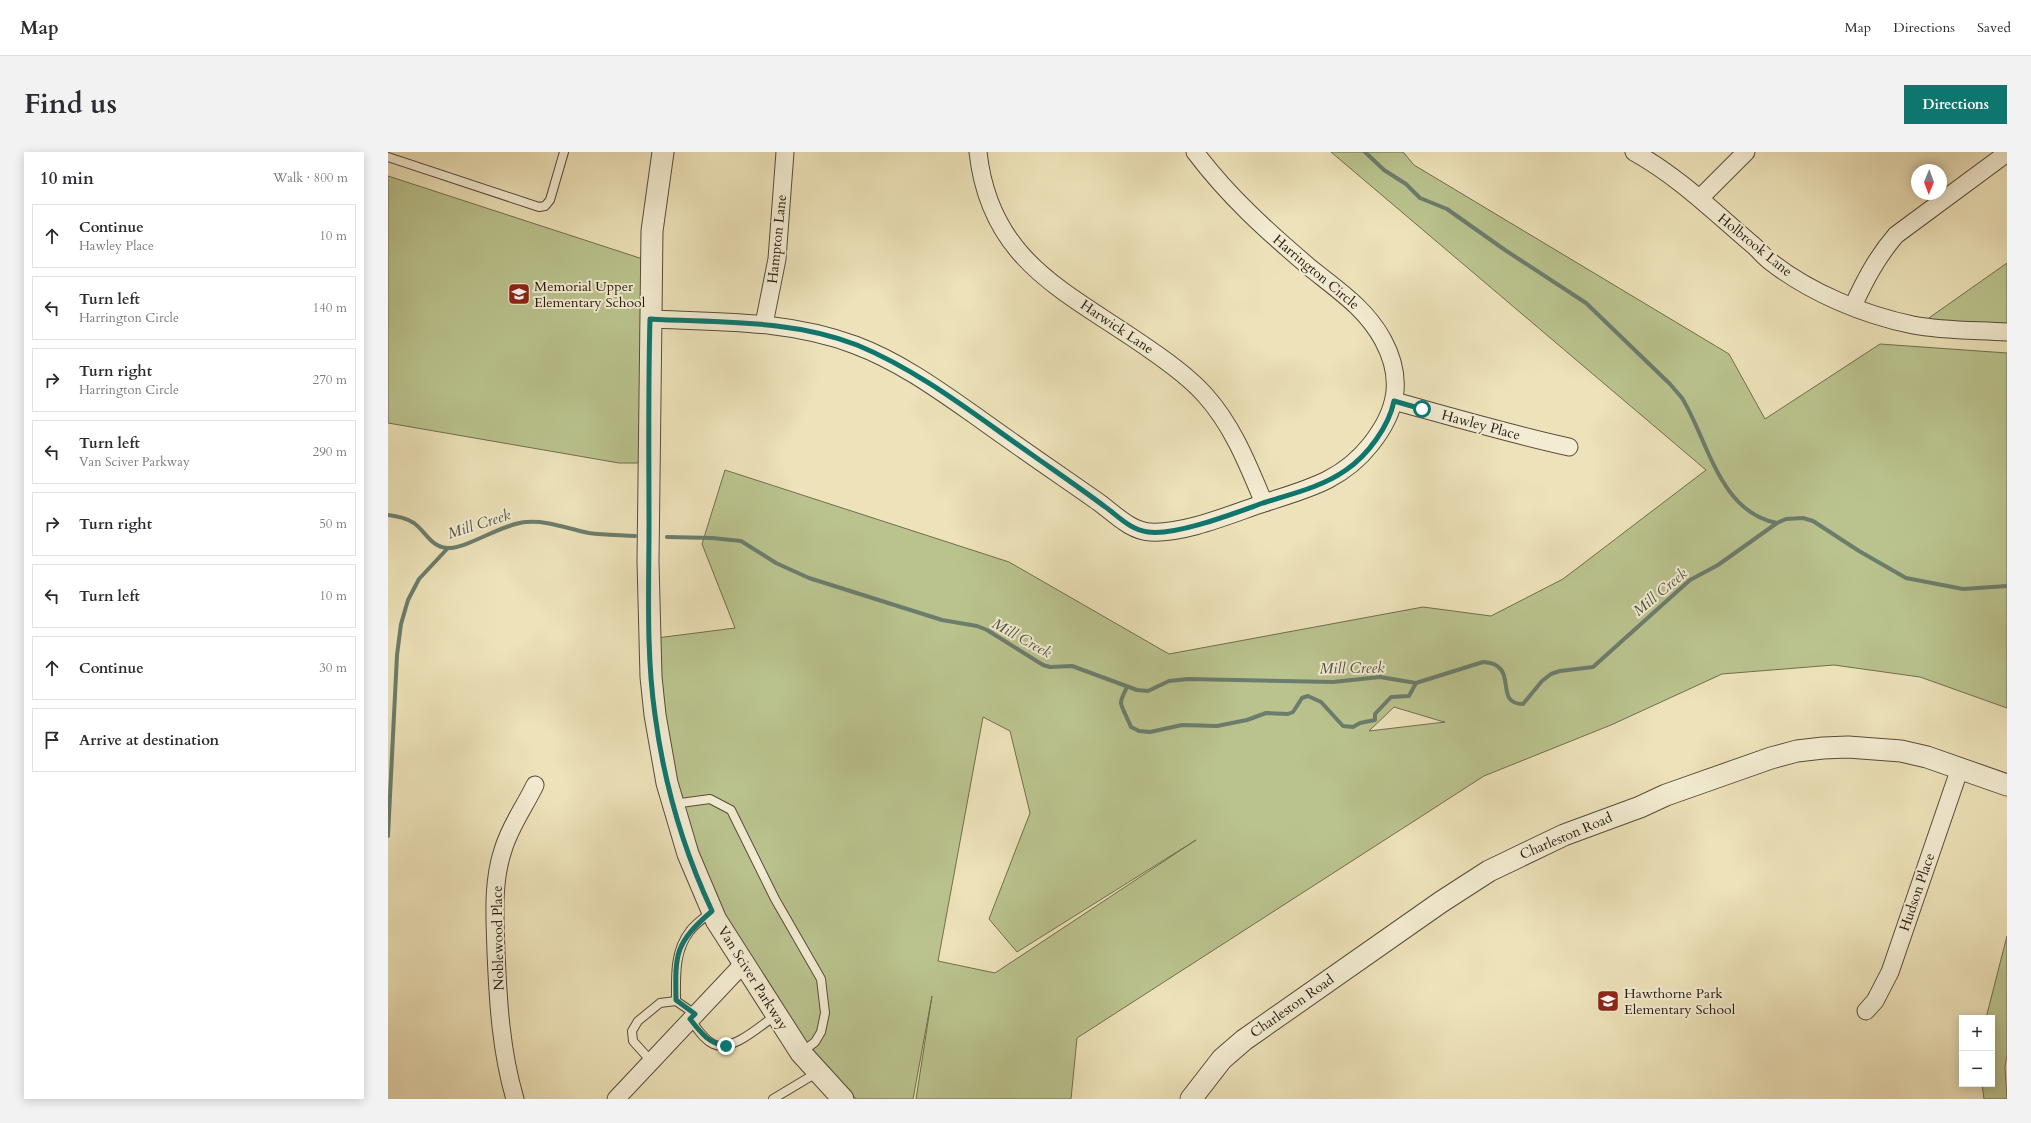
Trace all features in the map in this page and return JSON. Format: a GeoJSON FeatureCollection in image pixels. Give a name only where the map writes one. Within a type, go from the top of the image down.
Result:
{"type":"FeatureCollection","features":[{"type":"Feature","properties":{"kind":"street","name":"Van Sciver Parkway"},"geometry":{"type":"LineString","coordinates":[[663,152],[652,230],[648,569],[651,677],[655,715],[667,783],[688,854],[712,911],[776,1015],[801,1052],[843,1099]]}},
{"type":"Feature","properties":{"kind":"street","name":"Hampton Lane"},"geometry":{"type":"LineString","coordinates":[[764,324],[777,259],[785,152]]}},
{"type":"Feature","properties":{"kind":"street","name":"Harwick Lane"},"geometry":{"type":"LineString","coordinates":[[978,152],[988,202],[997,221],[1019,254],[1032,267],[1092,311],[1169,364],[1205,394],[1236,440],[1264,503]]}},
{"type":"Feature","properties":{"kind":"street","name":"Harrington Circle"},"geometry":{"type":"LineString","coordinates":[[650,319],[764,324],[792,328],[836,338],[857,345],[897,365],[954,400],[1099,502],[1128,525],[1148,532],[1188,527],[1264,503],[1332,479],[1348,469],[1374,442],[1391,414],[1394,401],[1395,378],[1391,358],[1384,342],[1362,310],[1248,213],[1226,190],[1195,152]]}},
{"type":"Feature","properties":{"kind":"street","name":"Holbrook Lane"},"geometry":{"type":"LineString","coordinates":[[1634,152],[1670,173],[1770,261],[1788,274],[1827,296],[1853,306],[1914,325],[1964,330],[2007,332]]}},
{"type":"Feature","properties":{"kind":"street"},"geometry":{"type":"LineString","coordinates":[[1700,198],[1746,152]]}},
{"type":"Feature","properties":{"kind":"street"},"geometry":{"type":"LineString","coordinates":[[1853,306],[1870,271],[1884,249],[1896,235],[2007,153]]}},
{"type":"Feature","properties":{"kind":"street","name":"Hawley Place"},"geometry":{"type":"LineString","coordinates":[[1394,401],[1502,431],[1569,447]]}},
{"type":"Feature","properties":{"kind":"street","name":"Charleston Road"},"geometry":{"type":"LineString","coordinates":[[1191,1099],[1222,1059],[1266,1024],[1465,886],[1514,858],[1666,795],[1771,758],[1797,751],[1848,747],[1901,751],[1927,757],[2007,785]]}},
{"type":"Feature","properties":{"kind":"street","name":"Hudson Place"},"geometry":{"type":"LineString","coordinates":[[1866,1011],[1875,1001],[1890,972],[1960,768]]}},
{"type":"Feature","properties":{"kind":"street","name":"Noblewood Place"},"geometry":{"type":"LineString","coordinates":[[515,1099],[509,1073],[498,996],[495,901],[499,867],[504,846],[535,785]]}},
{"type":"Feature","properties":{"kind":"street"},"geometry":{"type":"LineString","coordinates":[[616,1099],[651,1060],[744,963]]}},
{"type":"Feature","properties":{"kind":"lane"},"geometry":{"type":"LineString","coordinates":[[388,157],[539,208],[545,206],[550,200],[564,152]]}},
{"type":"Feature","properties":{"kind":"lane"},"geometry":{"type":"LineString","coordinates":[[673,804],[710,799],[731,810],[775,899],[821,979],[825,1013],[821,1032],[815,1042],[801,1052]]}},
{"type":"Feature","properties":{"kind":"lane"},"geometry":{"type":"LineString","coordinates":[[712,911],[690,930],[680,945],[675,971],[676,1000],[692,1017],[703,1036],[714,1044],[726,1046],[738,1041],[776,1015]]}},
{"type":"Feature","properties":{"kind":"lane"},"geometry":{"type":"LineString","coordinates":[[651,1060],[633,1041],[632,1032],[638,1021],[660,1003],[676,1000]]}},
{"type":"Feature","properties":{"kind":"lane"},"geometry":{"type":"LineString","coordinates":[[773,1099],[818,1072]]}},
{"type":"Feature","properties":{"kind":"green space"},"geometry":{"type":"Polygon","coordinates":[[[1331,152],[1403,152],[1414,165],[1729,354],[1765,419],[1880,344],[2007,353],[2007,708],[1920,677],[1834,665],[1722,674],[1611,725],[1484,776],[1077,1038],[1071,1099],[916,1099],[932,996],[913,1099],[856,1099],[735,960],[654,719],[649,639],[735,628],[702,544],[725,470],[1009,562],[1169,654],[1423,607],[1491,616],[1563,579],[1706,470],[1331,152]],[[1394,707],[1369,731],[1445,722],[1444,722],[1394,707]],[[983,717],[938,961],[995,973],[1196,840],[1017,952],[989,919],[1030,813],[1010,731],[983,717]]]}},
{"type":"Feature","properties":{"kind":"green space","name":"Memorial Upper Elementary School"},"geometry":{"type":"Polygon","coordinates":[[[388,176],[652,262],[650,463],[619,463],[388,423],[388,176]]]}},
{"type":"Feature","properties":{"kind":"green space"},"geometry":{"type":"Polygon","coordinates":[[[2007,263],[2007,324],[1926,320],[2007,263]]]}},
{"type":"Feature","properties":{"kind":"green space"},"geometry":{"type":"Polygon","coordinates":[[[2007,936],[2007,1055],[2005,1067],[2007,1099],[1984,1099],[1982,1087],[1995,1087],[1995,1015],[1987,1015],[2007,936]]]}},
{"type":"Feature","properties":{"kind":"waterway"},"geometry":{"type":"LineString","coordinates":[[1365,152],[1384,170],[1406,184],[1420,198],[1447,209],[1505,250],[1586,303],[1670,384],[1682,398],[1718,472],[1728,490],[1741,505],[1757,516],[1777,523]]}},
{"type":"Feature","properties":{"kind":"waterway","name":"Mill Creek"},"geometry":{"type":"LineString","coordinates":[[388,515],[411,521],[433,542],[441,547],[447,548],[464,545],[506,527],[526,522],[542,522],[589,533],[635,536]]}},
{"type":"Feature","properties":{"kind":"waterway","name":"Mill Creek"},"geometry":{"type":"LineString","coordinates":[[667,537],[712,538],[741,541],[776,563],[809,578],[942,620],[977,626],[987,630],[1043,665],[1050,667],[1072,666],[1137,690],[1148,691],[1169,681],[1188,679],[1333,682],[1380,677],[1416,683],[1483,662],[1494,664],[1501,669],[1509,698],[1514,702],[1523,704],[1542,681],[1551,674],[1560,671],[1593,667],[1690,580],[1718,565],[1777,523],[1786,519],[1803,518],[1813,521],[1859,551],[1906,578],[1963,589],[2007,586]]}},
{"type":"Feature","properties":{"kind":"waterway"},"geometry":{"type":"LineString","coordinates":[[388,836],[397,655],[401,624],[408,600],[419,579],[448,548]]}},
{"type":"Feature","properties":{"kind":"waterway"},"geometry":{"type":"LineString","coordinates":[[1127,687],[1121,703],[1131,727],[1139,731],[1150,732],[1182,725],[1217,726],[1247,720],[1266,713],[1288,714],[1293,712],[1302,698],[1308,696],[1321,702],[1343,726],[1353,727],[1360,723],[1375,720],[1375,714],[1391,697],[1409,696],[1416,683]]}},
{"type":"Feature","properties":{"kind":"place","name":"Memorial Upper Elementary School"},"geometry":{"type":"Point","coordinates":[519,294]}},
{"type":"Feature","properties":{"kind":"place","name":"Hawthorne Park Elementary School"},"geometry":{"type":"Point","coordinates":[1608,1001]}},
{"type":"Feature","properties":{"kind":"route"},"geometry":{"type":"LineString","coordinates":[[726,1046],[714,1044],[703,1036],[690,1019],[695,1014],[676,1000],[675,971],[680,945],[690,930],[712,911],[701,888],[676,818],[667,783],[655,715],[651,677],[648,582],[650,319],[764,324],[792,328],[836,338],[857,345],[916,375],[935,387],[1093,498],[1128,525],[1148,532],[1188,527],[1208,522],[1290,495],[1332,479],[1348,469],[1374,442],[1391,414],[1394,401],[1422,409]]}}]}
